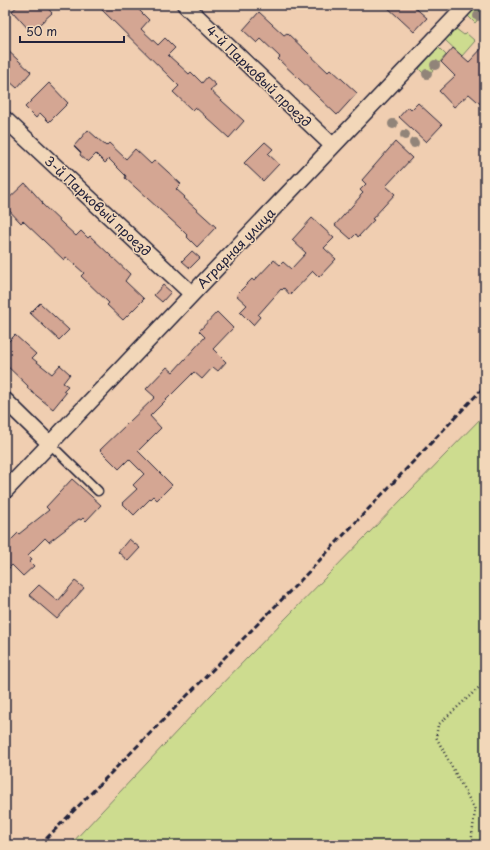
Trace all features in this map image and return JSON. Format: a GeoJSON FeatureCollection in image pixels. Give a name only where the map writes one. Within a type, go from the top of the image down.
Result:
{"type":"FeatureCollection","features":[{"type":"Feature","properties":{"kind":"street","name":"4-й Парковый проезд"},"geometry":{"type":"LineString","coordinates":[[185,5],[333,146]]}},
{"type":"Feature","properties":{"kind":"street","name":"Аграрная улица"},"geometry":{"type":"LineString","coordinates":[[5,491],[468,5]]}},
{"type":"Feature","properties":{"kind":"street","name":"3-й Парковый проезд"},"geometry":{"type":"LineString","coordinates":[[5,118],[192,294]]}},
{"type":"Feature","properties":{"kind":"street"},"geometry":{"type":"LineString","coordinates":[[5,400],[50,444]]}},
{"type":"Feature","properties":{"kind":"lane"},"geometry":{"type":"LineString","coordinates":[[50,444],[98,491]]}},
{"type":"Feature","properties":{"kind":"path"},"geometry":{"type":"LineString","coordinates":[[471,845],[475,810],[436,737],[438,725],[485,682]]}},
{"type":"Feature","properties":{"kind":"green space"},"geometry":{"type":"Polygon","coordinates":[[[478,5],[485,5],[485,20],[481,16],[475,23],[468,16],[478,5]]]}},
{"type":"Feature","properties":{"kind":"green space"},"geometry":{"type":"Polygon","coordinates":[[[456,29],[464,35],[466,33],[475,41],[462,56],[445,40],[456,29]]]}},
{"type":"Feature","properties":{"kind":"green space"},"geometry":{"type":"Polygon","coordinates":[[[438,47],[446,55],[427,77],[419,69],[438,47]]]}},
{"type":"Feature","properties":{"kind":"green space"},"geometry":{"type":"Polygon","coordinates":[[[485,414],[485,845],[70,845],[211,695],[485,414]]]}},
{"type":"Feature","properties":{"kind":"building"},"geometry":{"type":"Polygon","coordinates":[[[19,5],[45,5],[52,13],[31,32],[12,11],[19,5]]]}},
{"type":"Feature","properties":{"kind":"building"},"geometry":{"type":"Polygon","coordinates":[[[97,5],[134,5],[149,20],[141,29],[158,45],[165,38],[175,48],[168,55],[189,74],[191,72],[202,83],[207,77],[216,85],[210,90],[244,121],[229,138],[195,107],[192,110],[173,92],[179,86],[97,5]]]}},
{"type":"Feature","properties":{"kind":"building"},"geometry":{"type":"Polygon","coordinates":[[[385,5],[412,5],[427,18],[414,32],[385,5]]]}},
{"type":"Feature","properties":{"kind":"building"},"geometry":{"type":"Polygon","coordinates":[[[259,12],[284,35],[287,33],[328,72],[331,69],[357,93],[337,115],[278,59],[280,57],[261,39],[257,43],[243,30],[259,12]]]}},
{"type":"Feature","properties":{"kind":"building"},"geometry":{"type":"Polygon","coordinates":[[[485,45],[485,108],[469,94],[454,107],[439,91],[455,76],[441,62],[453,48],[469,62],[485,45]]]}},
{"type":"Feature","properties":{"kind":"building"},"geometry":{"type":"Polygon","coordinates":[[[5,48],[31,72],[17,88],[8,80],[9,78],[5,74],[5,48]]]}},
{"type":"Feature","properties":{"kind":"building"},"geometry":{"type":"Polygon","coordinates":[[[49,83],[68,103],[49,122],[40,113],[36,118],[25,107],[49,83]]]}},
{"type":"Feature","properties":{"kind":"building"},"geometry":{"type":"Polygon","coordinates":[[[418,103],[442,125],[426,142],[399,117],[408,107],[411,110],[418,103]]]}},
{"type":"Feature","properties":{"kind":"building"},"geometry":{"type":"Polygon","coordinates":[[[88,130],[106,146],[109,143],[126,159],[135,149],[151,164],[155,160],[181,184],[176,189],[185,197],[184,198],[216,227],[197,247],[180,228],[125,178],[126,176],[109,159],[105,163],[96,154],[88,162],[80,155],[81,153],[74,146],[88,130]]]}},
{"type":"Feature","properties":{"kind":"building"},"geometry":{"type":"Polygon","coordinates":[[[265,142],[273,149],[268,154],[279,164],[263,181],[244,163],[265,142]]]}},
{"type":"Feature","properties":{"kind":"building"},"geometry":{"type":"Polygon","coordinates":[[[395,142],[412,158],[386,186],[395,194],[358,237],[356,234],[351,239],[335,225],[363,193],[360,190],[366,184],[362,180],[395,142]]]}},
{"type":"Feature","properties":{"kind":"building"},"geometry":{"type":"Polygon","coordinates":[[[25,183],[43,203],[42,204],[76,236],[81,231],[88,238],[90,236],[130,274],[125,281],[144,299],[123,320],[107,305],[109,303],[81,276],[84,273],[66,257],[64,260],[23,221],[21,223],[5,206],[5,202],[25,183]]]}},
{"type":"Feature","properties":{"kind":"building"},"geometry":{"type":"Polygon","coordinates":[[[312,218],[334,238],[324,248],[336,259],[319,277],[313,271],[290,295],[284,288],[282,290],[281,289],[258,315],[260,317],[253,325],[240,312],[247,305],[236,295],[252,279],[254,281],[274,260],[280,265],[283,262],[291,269],[306,253],[292,240],[312,218]]]}},
{"type":"Feature","properties":{"kind":"building"},"geometry":{"type":"Polygon","coordinates":[[[192,251],[200,258],[190,268],[182,261],[192,251]]]}},
{"type":"Feature","properties":{"kind":"building"},"geometry":{"type":"Polygon","coordinates":[[[163,285],[171,292],[162,302],[154,295],[163,285]]]}},
{"type":"Feature","properties":{"kind":"building"},"geometry":{"type":"Polygon","coordinates":[[[40,303],[69,330],[59,340],[30,313],[40,303]]]}},
{"type":"Feature","properties":{"kind":"building"},"geometry":{"type":"Polygon","coordinates":[[[217,312],[233,328],[213,349],[226,362],[218,371],[213,367],[202,379],[194,372],[150,416],[161,428],[138,451],[172,485],[157,500],[153,496],[134,515],[122,503],[137,489],[133,485],[144,474],[129,459],[119,469],[100,450],[155,397],[146,389],[167,367],[173,372],[205,337],[199,331],[217,312]]]}},
{"type":"Feature","properties":{"kind":"building"},"geometry":{"type":"Polygon","coordinates":[[[15,335],[36,354],[32,358],[52,374],[60,365],[70,374],[63,383],[68,386],[63,391],[66,393],[53,409],[27,388],[28,386],[5,364],[5,345],[15,335]]]}},
{"type":"Feature","properties":{"kind":"building"},"geometry":{"type":"Polygon","coordinates":[[[72,479],[101,505],[86,521],[83,518],[81,520],[79,519],[49,542],[45,538],[28,555],[32,559],[30,562],[34,566],[23,576],[12,565],[5,572],[5,546],[18,533],[19,534],[49,510],[46,507],[72,479]]]}},
{"type":"Feature","properties":{"kind":"building"},"geometry":{"type":"Polygon","coordinates":[[[129,539],[140,548],[128,561],[118,552],[129,539]]]}},
{"type":"Feature","properties":{"kind":"building"},"geometry":{"type":"Polygon","coordinates":[[[75,581],[84,588],[57,619],[29,595],[39,585],[58,601],[75,581]]]}},
{"type":"Feature","properties":{"kind":"railway"},"geometry":{"type":"LineString","coordinates":[[40,845],[299,582],[485,386]]}}]}
